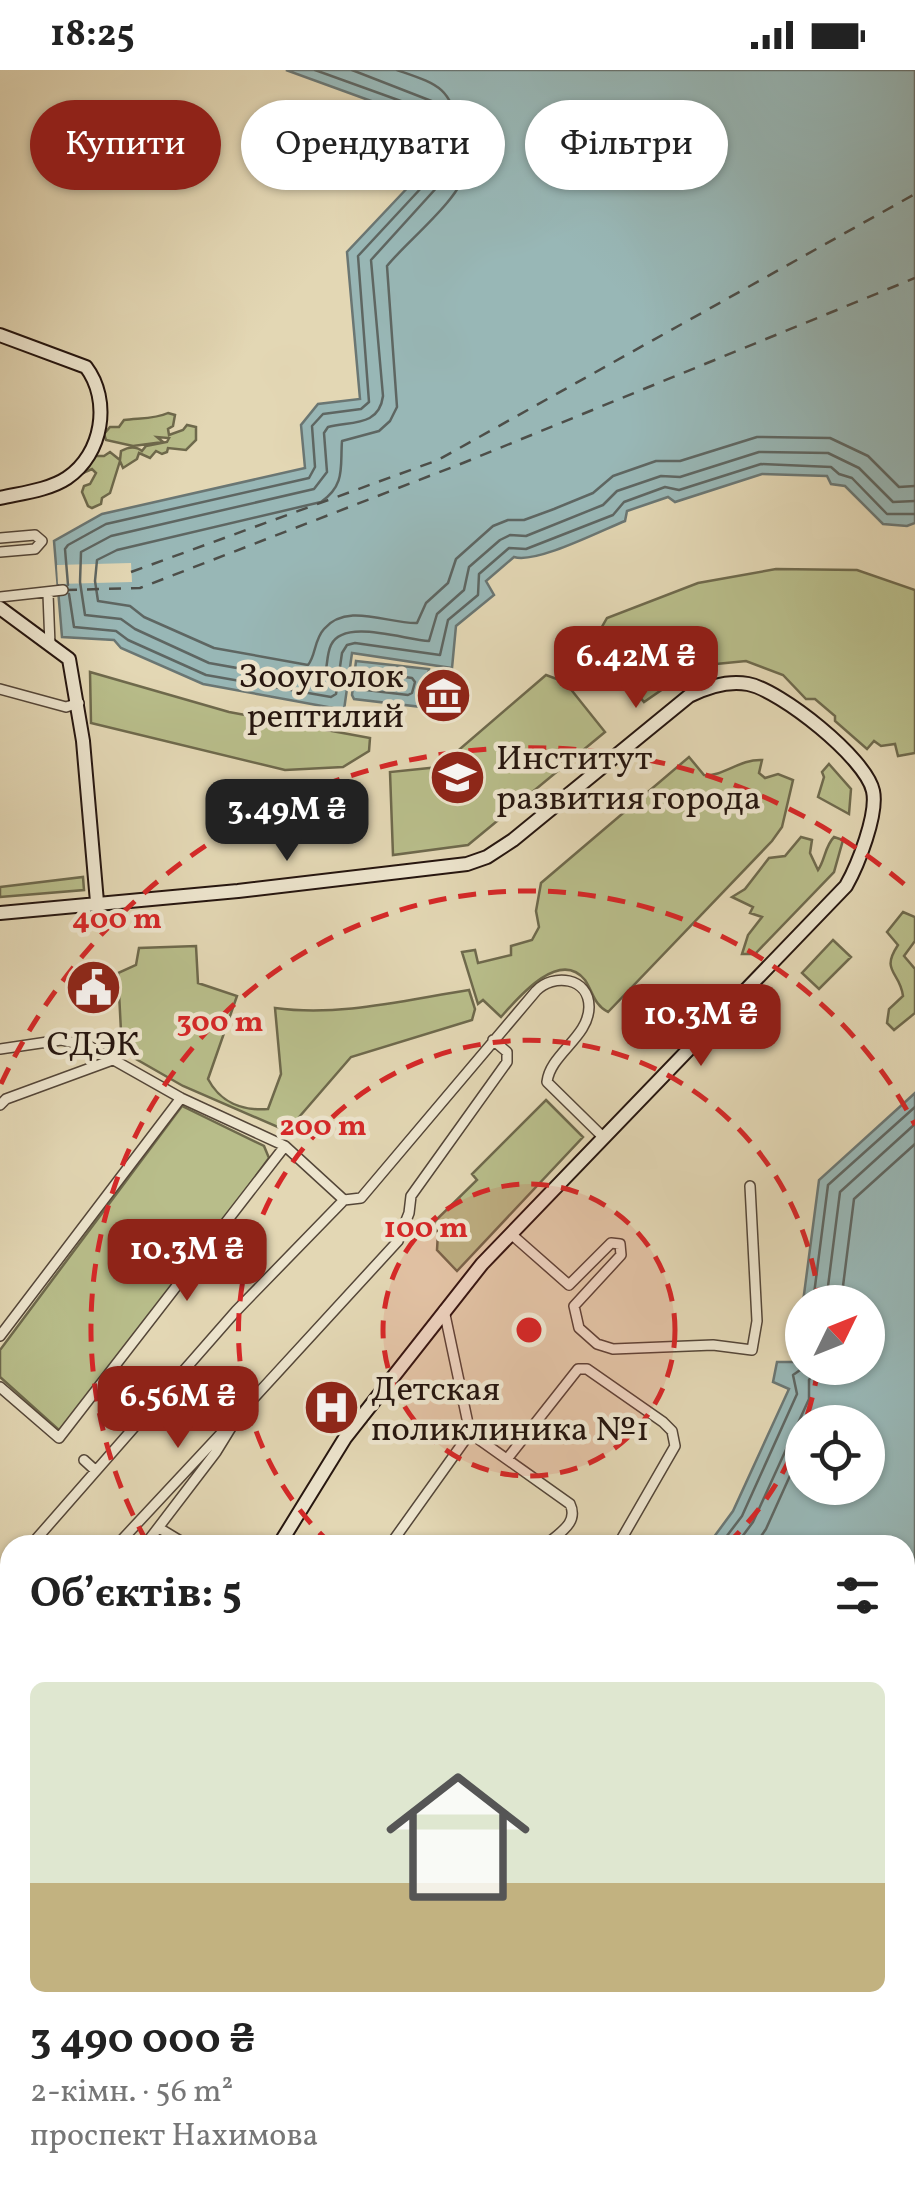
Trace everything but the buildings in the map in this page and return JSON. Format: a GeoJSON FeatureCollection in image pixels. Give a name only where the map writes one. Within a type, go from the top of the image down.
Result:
{"type":"FeatureCollection","features":[{"type":"Feature","properties":{"kind":"main road"},"geometry":{"type":"LineString","coordinates":[[0,335],[86,367],[95,378],[102,400],[98,430],[80,466],[53,485],[0,498]]}},
{"type":"Feature","properties":{"kind":"main road"},"geometry":{"type":"LineString","coordinates":[[0,608],[69,659],[79,703],[97,902]]}},
{"type":"Feature","properties":{"kind":"main road"},"geometry":{"type":"LineString","coordinates":[[0,912],[238,891],[467,864],[514,840],[689,696],[715,685],[736,683],[761,688],[789,705],[868,776],[874,800],[846,886],[511,1234],[444,1310],[345,1438],[285,1535]]}},
{"type":"Feature","properties":{"kind":"street"},"geometry":{"type":"LineString","coordinates":[[0,538],[35,536],[42,542],[35,549],[0,552]]}},
{"type":"Feature","properties":{"kind":"street"},"geometry":{"type":"LineString","coordinates":[[0,597],[63,590]]}},
{"type":"Feature","properties":{"kind":"street"},"geometry":{"type":"LineString","coordinates":[[48,594],[50,645]]}},
{"type":"Feature","properties":{"kind":"street"},"geometry":{"type":"LineString","coordinates":[[0,690],[66,707],[79,703]]}},
{"type":"Feature","properties":{"kind":"street"},"geometry":{"type":"LineString","coordinates":[[0,1049],[61,1040],[89,1046],[181,1098],[284,1146],[344,1200],[357,1200],[542,985],[566,979],[580,987],[588,1000],[585,1024],[549,1072],[547,1082],[604,1138]]}},
{"type":"Feature","properties":{"kind":"street"},"geometry":{"type":"LineString","coordinates":[[126,1535],[398,1241],[411,1196],[507,1062],[508,1052],[493,1040]]}},
{"type":"Feature","properties":{"kind":"street"},"geometry":{"type":"LineString","coordinates":[[0,1105],[6,1099],[115,1058]]}},
{"type":"Feature","properties":{"kind":"street"},"geometry":{"type":"LineString","coordinates":[[0,1336],[181,1098]]}},
{"type":"Feature","properties":{"kind":"street"},"geometry":{"type":"LineString","coordinates":[[0,1387],[59,1438],[284,1146]]}},
{"type":"Feature","properties":{"kind":"street"},"geometry":{"type":"LineString","coordinates":[[511,1234],[569,1285],[611,1243],[620,1244],[621,1255],[574,1306],[579,1328],[597,1344],[614,1349],[712,1345],[752,1350],[757,1321],[750,1186]]}},
{"type":"Feature","properties":{"kind":"street"},"geometry":{"type":"LineString","coordinates":[[40,1535],[236,1311],[344,1200]]}},
{"type":"Feature","properties":{"kind":"street"},"geometry":{"type":"LineString","coordinates":[[444,1310],[470,1433],[570,1504],[572,1522],[557,1535]]}},
{"type":"Feature","properties":{"kind":"street"},"geometry":{"type":"LineString","coordinates":[[507,1459],[578,1369],[587,1369],[672,1431],[675,1446],[624,1535]]}},
{"type":"Feature","properties":{"kind":"street"},"geometry":{"type":"LineString","coordinates":[[153,1535],[216,1452],[240,1413]]}},
{"type":"Feature","properties":{"kind":"street"},"geometry":{"type":"LineString","coordinates":[[397,1535],[470,1433]]}},
{"type":"Feature","properties":{"kind":"street"},"geometry":{"type":"LineString","coordinates":[[84,1460],[96,1471]]}},
{"type":"Feature","properties":{"kind":"street"},"geometry":{"type":"LineString","coordinates":[[159,1528],[171,1535]]}},
{"type":"Feature","properties":{"kind":"green space"},"geometry":{"type":"Polygon","coordinates":[[[175,415],[169,435],[187,425],[196,427],[196,440],[186,450],[168,448],[162,454],[156,451],[150,458],[139,453],[137,459],[123,468],[120,461],[110,493],[102,498],[101,504],[88,506],[82,492],[96,473],[92,469],[83,473],[91,456],[110,452],[120,460],[121,451],[134,447],[142,451],[146,446],[167,442],[169,438],[157,437],[163,442],[133,446],[106,440],[104,434],[110,427],[119,427],[124,420],[175,415]]]}},
{"type":"Feature","properties":{"kind":"green space"},"geometry":{"type":"Polygon","coordinates":[[[776,569],[857,570],[915,590],[915,753],[898,756],[895,744],[881,746],[874,741],[867,749],[835,721],[835,716],[815,699],[806,699],[783,675],[746,661],[689,671],[644,702],[600,649],[599,632],[607,618],[698,583],[776,569]]]}},
{"type":"Feature","properties":{"kind":"green space"},"geometry":{"type":"Polygon","coordinates":[[[90,672],[229,712],[370,738],[369,751],[343,767],[285,770],[91,723],[90,672]]]}},
{"type":"Feature","properties":{"kind":"green space"},"geometry":{"type":"Polygon","coordinates":[[[546,675],[565,682],[605,732],[468,845],[393,855],[390,772],[439,767],[546,675]]]}},
{"type":"Feature","properties":{"kind":"green space"},"geometry":{"type":"Polygon","coordinates":[[[689,757],[704,775],[762,760],[759,773],[765,778],[778,774],[793,780],[782,827],[772,841],[608,1012],[597,1002],[585,980],[575,972],[563,970],[539,980],[501,1017],[483,1000],[478,1004],[462,952],[475,950],[478,963],[511,955],[511,946],[532,940],[539,927],[536,911],[541,883],[689,757]]]}},
{"type":"Feature","properties":{"kind":"green space"},"geometry":{"type":"Polygon","coordinates":[[[829,764],[851,789],[849,814],[818,797],[822,772],[829,764]]]}},
{"type":"Feature","properties":{"kind":"green space"},"geometry":{"type":"Polygon","coordinates":[[[801,837],[812,840],[810,853],[818,870],[834,837],[843,840],[834,872],[755,954],[742,954],[748,935],[762,917],[750,913],[753,907],[732,897],[745,889],[769,858],[785,856],[801,837]]]}},
{"type":"Feature","properties":{"kind":"green space"},"geometry":{"type":"Polygon","coordinates":[[[83,877],[84,890],[0,897],[0,887],[83,877]]]}},
{"type":"Feature","properties":{"kind":"green space"},"geometry":{"type":"Polygon","coordinates":[[[903,912],[915,917],[915,941],[904,956],[915,969],[915,1013],[894,1030],[887,1023],[889,1009],[903,996],[891,966],[898,945],[887,932],[903,912]]]}},
{"type":"Feature","properties":{"kind":"green space"},"geometry":{"type":"Polygon","coordinates":[[[833,940],[851,957],[819,989],[802,973],[833,940]]]}},
{"type":"Feature","properties":{"kind":"green space"},"geometry":{"type":"Polygon","coordinates":[[[196,946],[198,983],[237,996],[208,1079],[225,1099],[249,1108],[268,1109],[281,1074],[275,1008],[348,1009],[469,990],[475,1009],[472,1020],[351,1057],[287,1131],[183,1086],[122,1051],[118,973],[136,965],[139,948],[196,946]]]}},
{"type":"Feature","properties":{"kind":"green space"},"geometry":{"type":"Polygon","coordinates":[[[546,1100],[583,1137],[457,1271],[437,1250],[438,1232],[431,1225],[477,1180],[472,1174],[546,1100]]]}},
{"type":"Feature","properties":{"kind":"green space"},"geometry":{"type":"Polygon","coordinates":[[[182,1106],[264,1146],[269,1158],[182,1278],[60,1431],[0,1377],[0,1350],[182,1106]]]}},
{"type":"Feature","properties":{"kind":"water"},"geometry":{"type":"Polygon","coordinates":[[[286,70],[915,70],[915,523],[883,524],[845,486],[831,484],[827,476],[762,474],[675,502],[668,497],[627,511],[625,521],[568,545],[537,556],[514,557],[486,581],[494,595],[456,626],[452,668],[352,653],[344,710],[203,684],[121,648],[114,640],[62,637],[54,541],[102,514],[305,468],[301,425],[318,404],[360,399],[347,252],[405,190],[505,190],[505,100],[368,100],[286,70]]]}},
{"type":"Feature","properties":{"kind":"water"},"geometry":{"type":"Polygon","coordinates":[[[356,661],[429,669],[422,707],[354,699],[356,661]]]}},
{"type":"Feature","properties":{"kind":"water"},"geometry":{"type":"Polygon","coordinates":[[[915,1093],[915,1535],[715,1535],[733,1511],[789,1389],[773,1382],[777,1362],[785,1362],[785,1385],[885,1385],[885,1285],[805,1285],[819,1180],[915,1093]]]}},
{"type":"Feature","properties":{"kind":"pier"},"geometry":{"type":"Polygon","coordinates":[[[131,563],[132,582],[58,584],[57,565],[131,563]]]}},
{"type":"Feature","properties":{"kind":"ferry route"},"geometry":{"type":"LineString","coordinates":[[131,572],[438,460],[915,194]]}},
{"type":"Feature","properties":{"kind":"ferry route"},"geometry":{"type":"LineString","coordinates":[[65,590],[140,588],[463,463],[915,278]]}},
{"type":"Feature","properties":{"kind":"place","name":"Зооуголок рептилий"},"geometry":{"type":"Point","coordinates":[443,695]}},
{"type":"Feature","properties":{"kind":"place","name":"Институт развития города"},"geometry":{"type":"Point","coordinates":[457,777]}},
{"type":"Feature","properties":{"kind":"place","name":"СДЭК"},"geometry":{"type":"Point","coordinates":[93,987]}},
{"type":"Feature","properties":{"kind":"place","name":"Детская поликлиника №1"},"geometry":{"type":"Point","coordinates":[332,1408]}}]}
